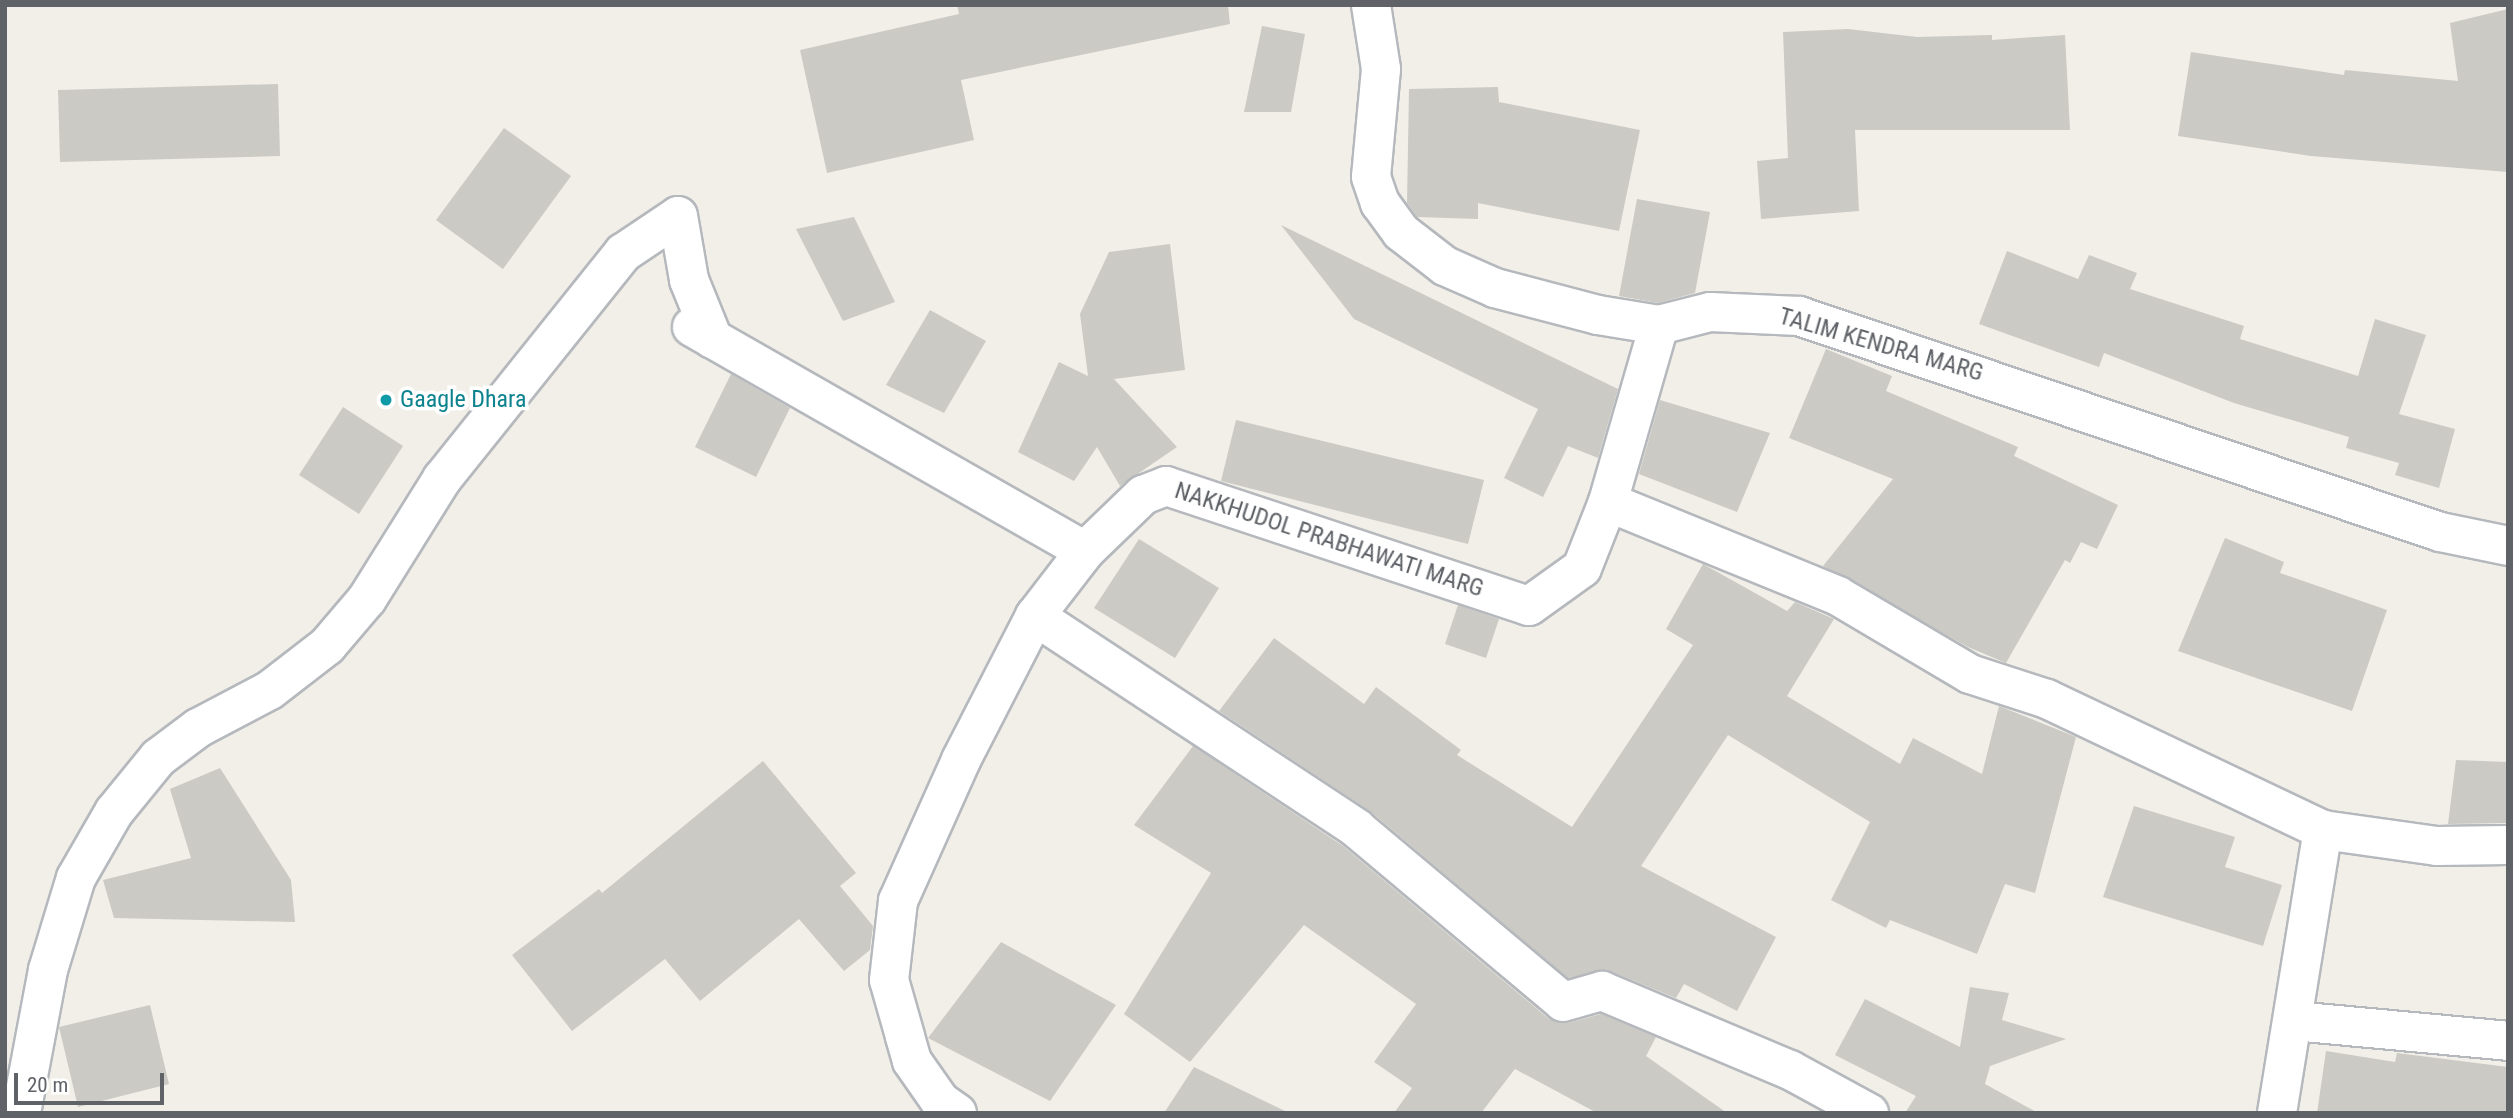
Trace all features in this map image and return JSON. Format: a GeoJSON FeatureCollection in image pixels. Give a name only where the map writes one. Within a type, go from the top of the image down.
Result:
{"type":"FeatureCollection","features":[{"type":"Feature","properties":{"kind":"street","name":"TALIM KENDRA MARG"},"geometry":{"type":"LineString","coordinates":[[1371,5],[1381,69],[1371,177],[1380,203],[1401,232],[1445,266],[1495,288],[1598,316],[1658,325],[1710,312],[1799,316],[2440,532],[2508,547]]}},
{"type":"Feature","properties":{"kind":"street"},"geometry":{"type":"LineString","coordinates":[[21,1113],[48,970],[76,878],[114,812],[158,758],[198,728],[270,690],[327,646],[368,599],[442,479],[623,253],[678,216],[689,281],[702,333],[1085,551]]}},
{"type":"Feature","properties":{"kind":"street","name":"NAKKHUDOL PRABHAWATI MARG"},"geometry":{"type":"LineString","coordinates":[[957,1113],[940,1101],[912,1061],[889,980],[898,901],[961,760],[1035,615],[1085,551],[1143,495],[1166,486],[1528,606],[1582,568],[1608,502],[1658,325]]}},
{"type":"Feature","properties":{"kind":"street"},"geometry":{"type":"LineString","coordinates":[[1608,502],[1838,596],[1970,674],[2047,699],[2323,830],[2437,846],[2508,845]]}},
{"type":"Feature","properties":{"kind":"street"},"geometry":{"type":"LineString","coordinates":[[1035,615],[1356,828],[1563,1002],[1602,991],[1790,1070],[1869,1113]]}},
{"type":"Feature","properties":{"kind":"street"},"geometry":{"type":"LineString","coordinates":[[2277,1113],[2323,830]]}},
{"type":"Feature","properties":{"kind":"street"},"geometry":{"type":"LineString","coordinates":[[2294,1021],[2508,1041]]}},
{"type":"Feature","properties":{"kind":"building"},"geometry":{"type":"Polygon","coordinates":[[[957,5],[1228,5],[1230,24],[961,80],[974,140],[827,173],[800,50],[959,14],[957,5]]]}},
{"type":"Feature","properties":{"kind":"building"},"geometry":{"type":"Polygon","coordinates":[[[2508,9],[2508,172],[2311,156],[2178,136],[2191,52],[2344,75],[2345,70],[2458,81],[2450,23],[2508,9]]]}},
{"type":"Feature","properties":{"kind":"building"},"geometry":{"type":"Polygon","coordinates":[[[1262,26],[1305,34],[1291,112],[1244,112],[1262,26]]]}},
{"type":"Feature","properties":{"kind":"building"},"geometry":{"type":"Polygon","coordinates":[[[1848,29],[1917,37],[1992,35],[1992,40],[2065,35],[2070,130],[1855,130],[1859,211],[1761,219],[1757,161],[1788,158],[1783,32],[1848,29]]]}},
{"type":"Feature","properties":{"kind":"building"},"geometry":{"type":"Polygon","coordinates":[[[278,84],[280,156],[60,162],[58,90],[278,84]]]}},
{"type":"Feature","properties":{"kind":"building"},"geometry":{"type":"Polygon","coordinates":[[[1498,87],[1499,102],[1640,130],[1619,231],[1478,203],[1478,219],[1417,217],[1407,203],[1409,89],[1498,87]]]}},
{"type":"Feature","properties":{"kind":"building"},"geometry":{"type":"Polygon","coordinates":[[[504,128],[571,176],[503,269],[436,220],[504,128]]]}},
{"type":"Feature","properties":{"kind":"building"},"geometry":{"type":"Polygon","coordinates":[[[1637,199],[1710,212],[1695,293],[1658,303],[1619,296],[1637,199]]]}},
{"type":"Feature","properties":{"kind":"building"},"geometry":{"type":"Polygon","coordinates":[[[854,217],[895,302],[843,321],[796,229],[854,217]]]}},
{"type":"Feature","properties":{"kind":"building"},"geometry":{"type":"Polygon","coordinates":[[[1281,225],[1618,389],[1598,458],[1568,446],[1543,497],[1504,478],[1538,409],[1354,319],[1281,225]]]}},
{"type":"Feature","properties":{"kind":"building"},"geometry":{"type":"Polygon","coordinates":[[[1170,244],[1185,370],[1114,379],[1177,447],[1120,486],[1097,447],[1074,481],[1018,452],[1059,362],[1088,376],[1080,314],[1109,252],[1170,244]]]}},
{"type":"Feature","properties":{"kind":"building"},"geometry":{"type":"Polygon","coordinates":[[[2007,251],[2078,279],[2089,255],[2137,273],[2130,289],[2244,326],[2240,339],[2358,376],[2375,319],[2426,335],[2399,414],[2455,429],[2439,488],[2395,475],[2399,463],[2346,448],[2349,437],[2234,403],[2104,353],[2099,367],[1979,324],[2007,251]]]}},
{"type":"Feature","properties":{"kind":"building"},"geometry":{"type":"Polygon","coordinates":[[[930,310],[986,341],[944,413],[886,385],[930,310]]]}},
{"type":"Feature","properties":{"kind":"building"},"geometry":{"type":"Polygon","coordinates":[[[1826,349],[1892,376],[1886,391],[2018,447],[2014,456],[2118,505],[2097,549],[2081,542],[2070,563],[2065,560],[2006,663],[1968,647],[1823,566],[1893,479],[1789,438],[1826,349]]]}},
{"type":"Feature","properties":{"kind":"building"},"geometry":{"type":"Polygon","coordinates":[[[731,374],[790,408],[756,477],[695,447],[731,374]]]}},
{"type":"Feature","properties":{"kind":"building"},"geometry":{"type":"Polygon","coordinates":[[[1660,400],[1770,433],[1737,512],[1639,474],[1660,400]]]}},
{"type":"Feature","properties":{"kind":"building"},"geometry":{"type":"Polygon","coordinates":[[[343,407],[403,446],[359,514],[299,475],[343,407]]]}},
{"type":"Feature","properties":{"kind":"building"},"geometry":{"type":"Polygon","coordinates":[[[1236,420],[1484,480],[1468,544],[1221,481],[1236,420]]]}},
{"type":"Feature","properties":{"kind":"building"},"geometry":{"type":"Polygon","coordinates":[[[2225,538],[2284,562],[2280,573],[2387,610],[2352,711],[2178,651],[2225,538]]]}},
{"type":"Feature","properties":{"kind":"building"},"geometry":{"type":"Polygon","coordinates":[[[1139,539],[1219,588],[1175,658],[1094,608],[1139,539]]]}},
{"type":"Feature","properties":{"kind":"building"},"geometry":{"type":"Polygon","coordinates":[[[1703,564],[1787,611],[1795,602],[1834,619],[1787,696],[1900,764],[1913,738],[1982,774],[1999,706],[2076,737],[2035,893],[2005,884],[1977,954],[1890,920],[1886,928],[1831,900],[1870,822],[1728,735],[1641,866],[1776,937],[1737,1011],[1684,984],[1676,998],[1610,971],[1568,978],[1370,811],[1219,711],[1274,638],[1364,704],[1376,687],[1461,750],[1457,755],[1572,827],[1693,645],[1666,629],[1703,564]]]}},
{"type":"Feature","properties":{"kind":"building"},"geometry":{"type":"Polygon","coordinates":[[[1458,605],[1499,619],[1486,658],[1445,644],[1458,605]]]}},
{"type":"Feature","properties":{"kind":"building"},"geometry":{"type":"Polygon","coordinates":[[[1193,746],[1343,846],[1549,1019],[1568,1023],[1601,1014],[1656,1037],[1646,1056],[1727,1113],[1597,1113],[1515,1069],[1481,1113],[1394,1113],[1412,1088],[1374,1062],[1416,1004],[1304,925],[1190,1062],[1124,1014],[1211,873],[1134,825],[1193,746]]]}},
{"type":"Feature","properties":{"kind":"building"},"geometry":{"type":"Polygon","coordinates":[[[2456,760],[2508,762],[2508,823],[2448,824],[2456,760]]]}},
{"type":"Feature","properties":{"kind":"building"},"geometry":{"type":"Polygon","coordinates":[[[763,761],[856,873],[840,886],[873,926],[870,950],[844,971],[799,919],[700,1001],[665,959],[572,1031],[512,955],[599,889],[602,893],[763,761]]]}},
{"type":"Feature","properties":{"kind":"building"},"geometry":{"type":"Polygon","coordinates":[[[220,768],[291,880],[295,922],[114,918],[103,880],[191,858],[170,789],[220,768]]]}},
{"type":"Feature","properties":{"kind":"building"},"geometry":{"type":"Polygon","coordinates":[[[2134,806],[2235,837],[2225,867],[2282,885],[2263,946],[2103,897],[2134,806]]]}},
{"type":"Feature","properties":{"kind":"building"},"geometry":{"type":"Polygon","coordinates":[[[1001,942],[1116,1005],[1050,1101],[928,1038],[1001,942]]]}},
{"type":"Feature","properties":{"kind":"building"},"geometry":{"type":"Polygon","coordinates":[[[1970,987],[2009,993],[2002,1020],[2066,1039],[1990,1066],[1985,1084],[2038,1113],[1905,1113],[1916,1096],[1835,1055],[1865,999],[1960,1047],[1970,987]]]}},
{"type":"Feature","properties":{"kind":"building"},"geometry":{"type":"Polygon","coordinates":[[[150,1005],[169,1084],[78,1107],[59,1027],[150,1005]]]}},
{"type":"Feature","properties":{"kind":"building"},"geometry":{"type":"Polygon","coordinates":[[[2326,1051],[2395,1062],[2397,1053],[2508,1067],[2508,1113],[2317,1113],[2326,1051]]]}},
{"type":"Feature","properties":{"kind":"building"},"geometry":{"type":"Polygon","coordinates":[[[1194,1067],[1289,1113],[1164,1113],[1194,1067]]]}},
{"type":"Feature","properties":{"kind":"place","name":"Gaagle Dhara"},"geometry":{"type":"Point","coordinates":[386,400]}}]}
